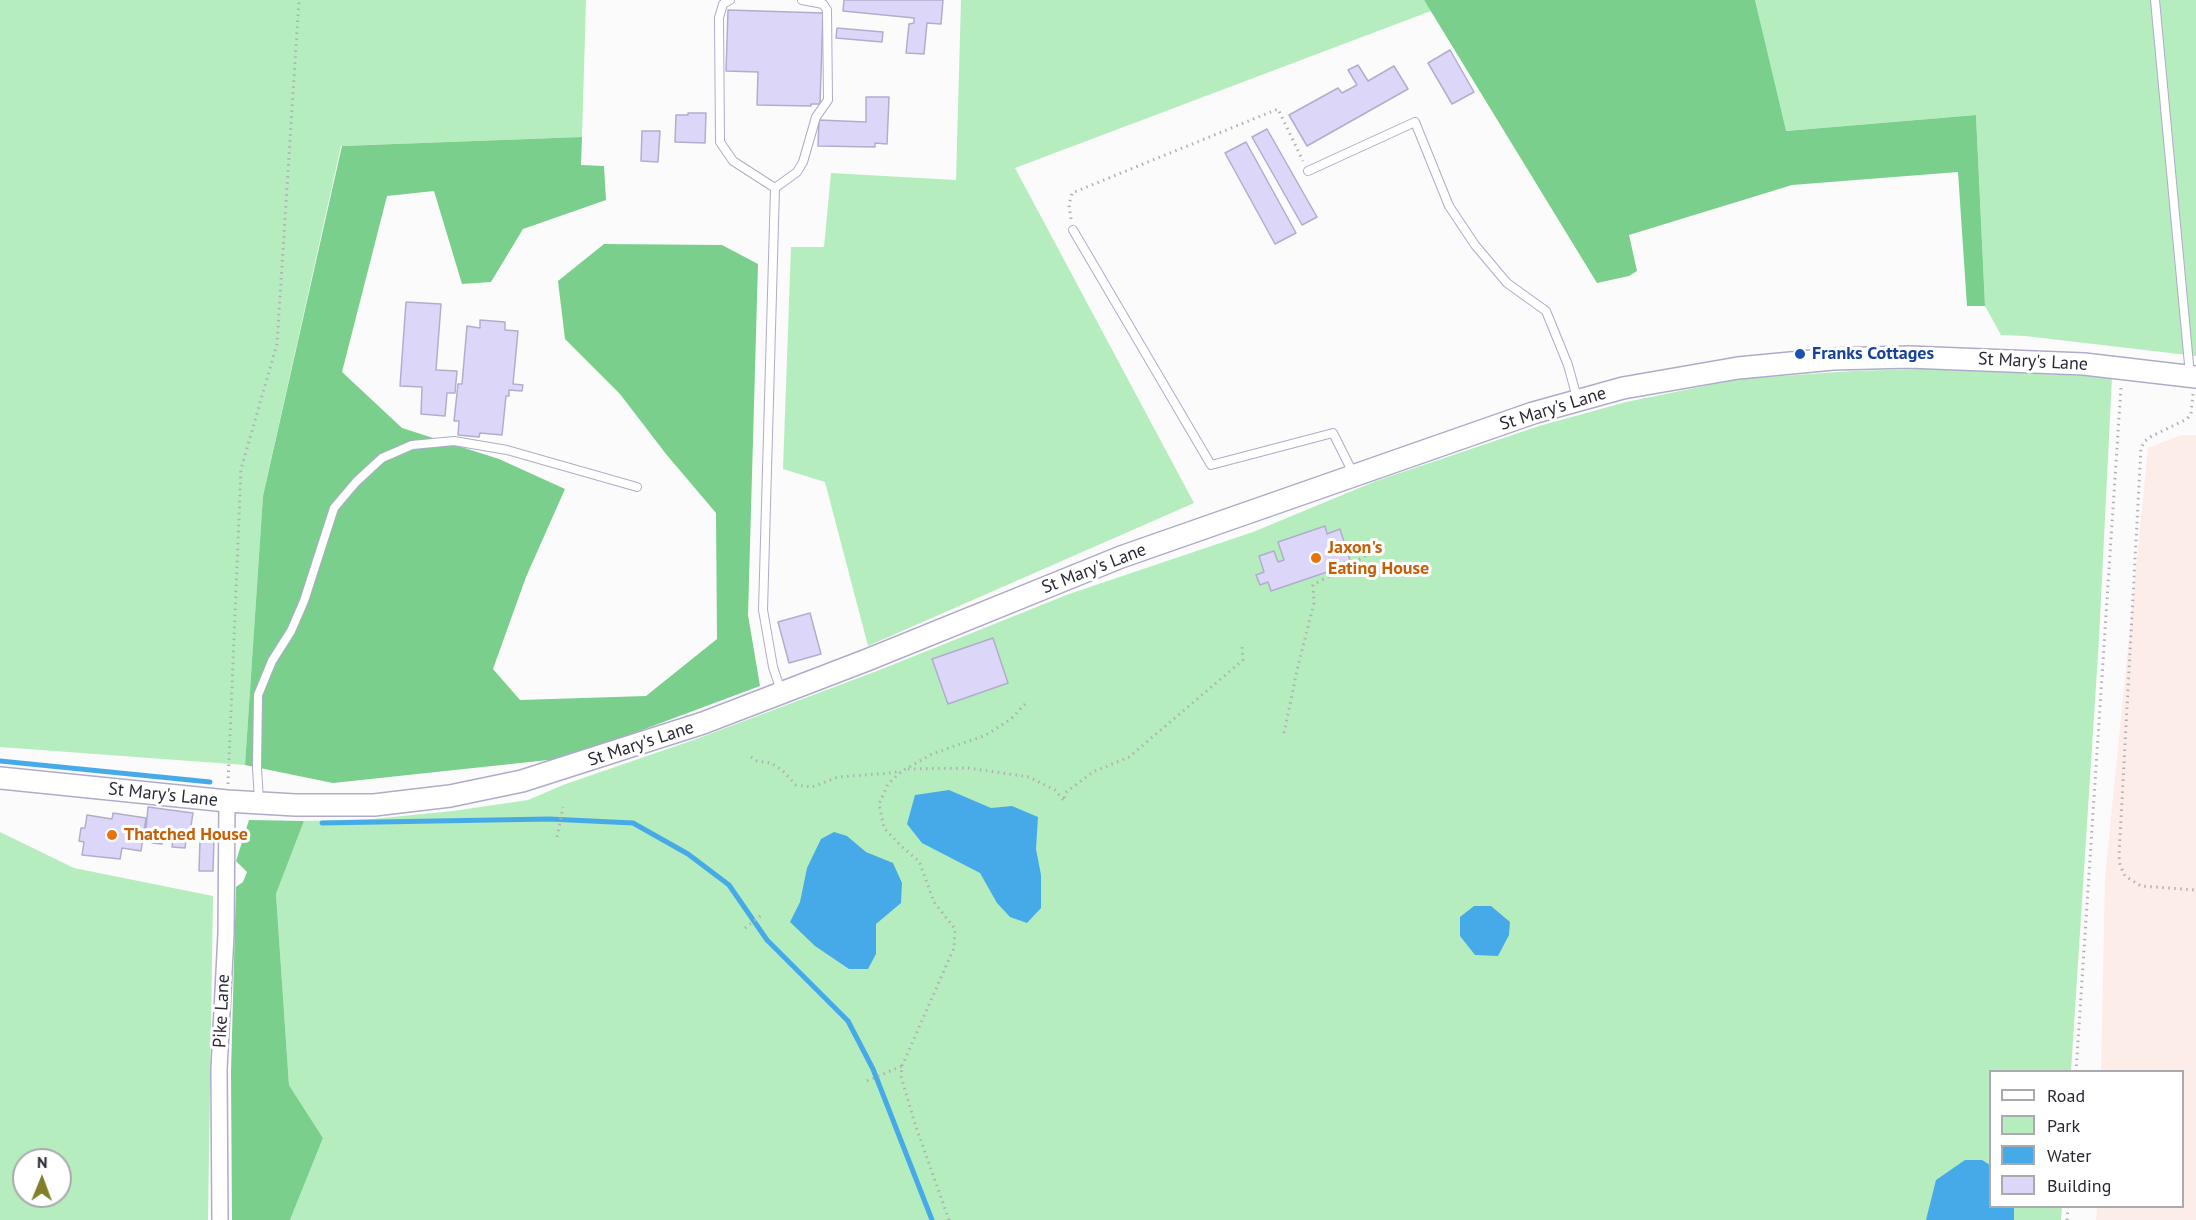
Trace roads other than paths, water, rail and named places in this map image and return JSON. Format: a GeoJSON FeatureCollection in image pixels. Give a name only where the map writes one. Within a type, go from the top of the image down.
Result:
{"type":"FeatureCollection","features":[{"type":"Feature","properties":{"kind":"main road","name":"St Mary's Lane"},"geometry":{"type":"LineString","coordinates":[[0,778],[227,801],[295,805],[374,805],[450,796],[522,781],[703,723],[867,660],[1121,557],[1533,413],[1623,387],[1738,368],[1833,359],[1909,357],[2123,368],[2194,377]]}},
{"type":"Feature","properties":{"kind":"street","name":"Pike Lane"},"geometry":{"type":"LineString","coordinates":[[220,1220],[219,1069],[226,934],[227,801]]}},
{"type":"Feature","properties":{"kind":"lane"},"geometry":{"type":"LineString","coordinates":[[730,0],[723,4],[719,18],[720,142],[734,162],[775,188]]}},
{"type":"Feature","properties":{"kind":"lane"},"geometry":{"type":"LineString","coordinates":[[775,188],[797,172],[803,162],[816,117],[828,100],[827,10],[823,4],[802,0]]}},
{"type":"Feature","properties":{"kind":"lane"},"geometry":{"type":"LineString","coordinates":[[2155,0],[2194,377]]}},
{"type":"Feature","properties":{"kind":"lane"},"geometry":{"type":"LineString","coordinates":[[1308,171],[1415,122],[1449,206],[1475,245],[1507,283],[1546,311],[1568,365],[1577,400]]}},
{"type":"Feature","properties":{"kind":"lane"},"geometry":{"type":"LineString","coordinates":[[775,188],[763,610],[773,667],[782,693]]}},
{"type":"Feature","properties":{"kind":"lane"},"geometry":{"type":"LineString","coordinates":[[1073,230],[1211,465],[1333,433],[1354,477]]}},
{"type":"Feature","properties":{"kind":"lane"},"geometry":{"type":"LineString","coordinates":[[259,803],[258,694],[272,661],[291,631],[304,601],[334,508],[356,482],[382,458],[412,445],[454,441],[507,450],[637,487]]}},
{"type":"Feature","properties":{"kind":"water"},"geometry":{"type":"Polygon","coordinates":[[[949,790],[991,808],[1012,806],[1038,817],[1036,849],[1041,875],[1041,908],[1027,923],[1010,917],[997,903],[980,873],[922,843],[907,824],[915,795],[949,790]]]}},
{"type":"Feature","properties":{"kind":"water"},"geometry":{"type":"Polygon","coordinates":[[[834,832],[847,836],[866,852],[893,863],[902,883],[901,903],[876,924],[876,954],[868,969],[849,969],[815,946],[790,922],[800,902],[807,868],[821,839],[834,832]]]}},
{"type":"Feature","properties":{"kind":"water"},"geometry":{"type":"Polygon","coordinates":[[[1474,906],[1491,906],[1510,922],[1509,935],[1498,956],[1475,955],[1460,936],[1460,917],[1474,906]]]}},
{"type":"Feature","properties":{"kind":"water"},"geometry":{"type":"Polygon","coordinates":[[[1965,1160],[1982,1160],[1989,1164],[1989,1208],[2014,1208],[2014,1220],[1926,1220],[1936,1180],[1965,1160]]]}},
{"type":"Feature","properties":{"kind":"waterway"},"geometry":{"type":"LineString","coordinates":[[0,761],[210,782]]}},
{"type":"Feature","properties":{"kind":"waterway"},"geometry":{"type":"LineString","coordinates":[[322,823],[549,819],[633,823],[688,854],[729,885],[767,940],[848,1021],[873,1069],[932,1220]]}},
{"type":"Feature","properties":{"kind":"place","name":"Franks Cottages"},"geometry":{"type":"Point","coordinates":[1800,354]}},
{"type":"Feature","properties":{"kind":"place","name":"Jaxon's Eating House"},"geometry":{"type":"Point","coordinates":[1316,558]}},
{"type":"Feature","properties":{"kind":"place","name":"Thatched House"},"geometry":{"type":"Point","coordinates":[112,835]}}]}
